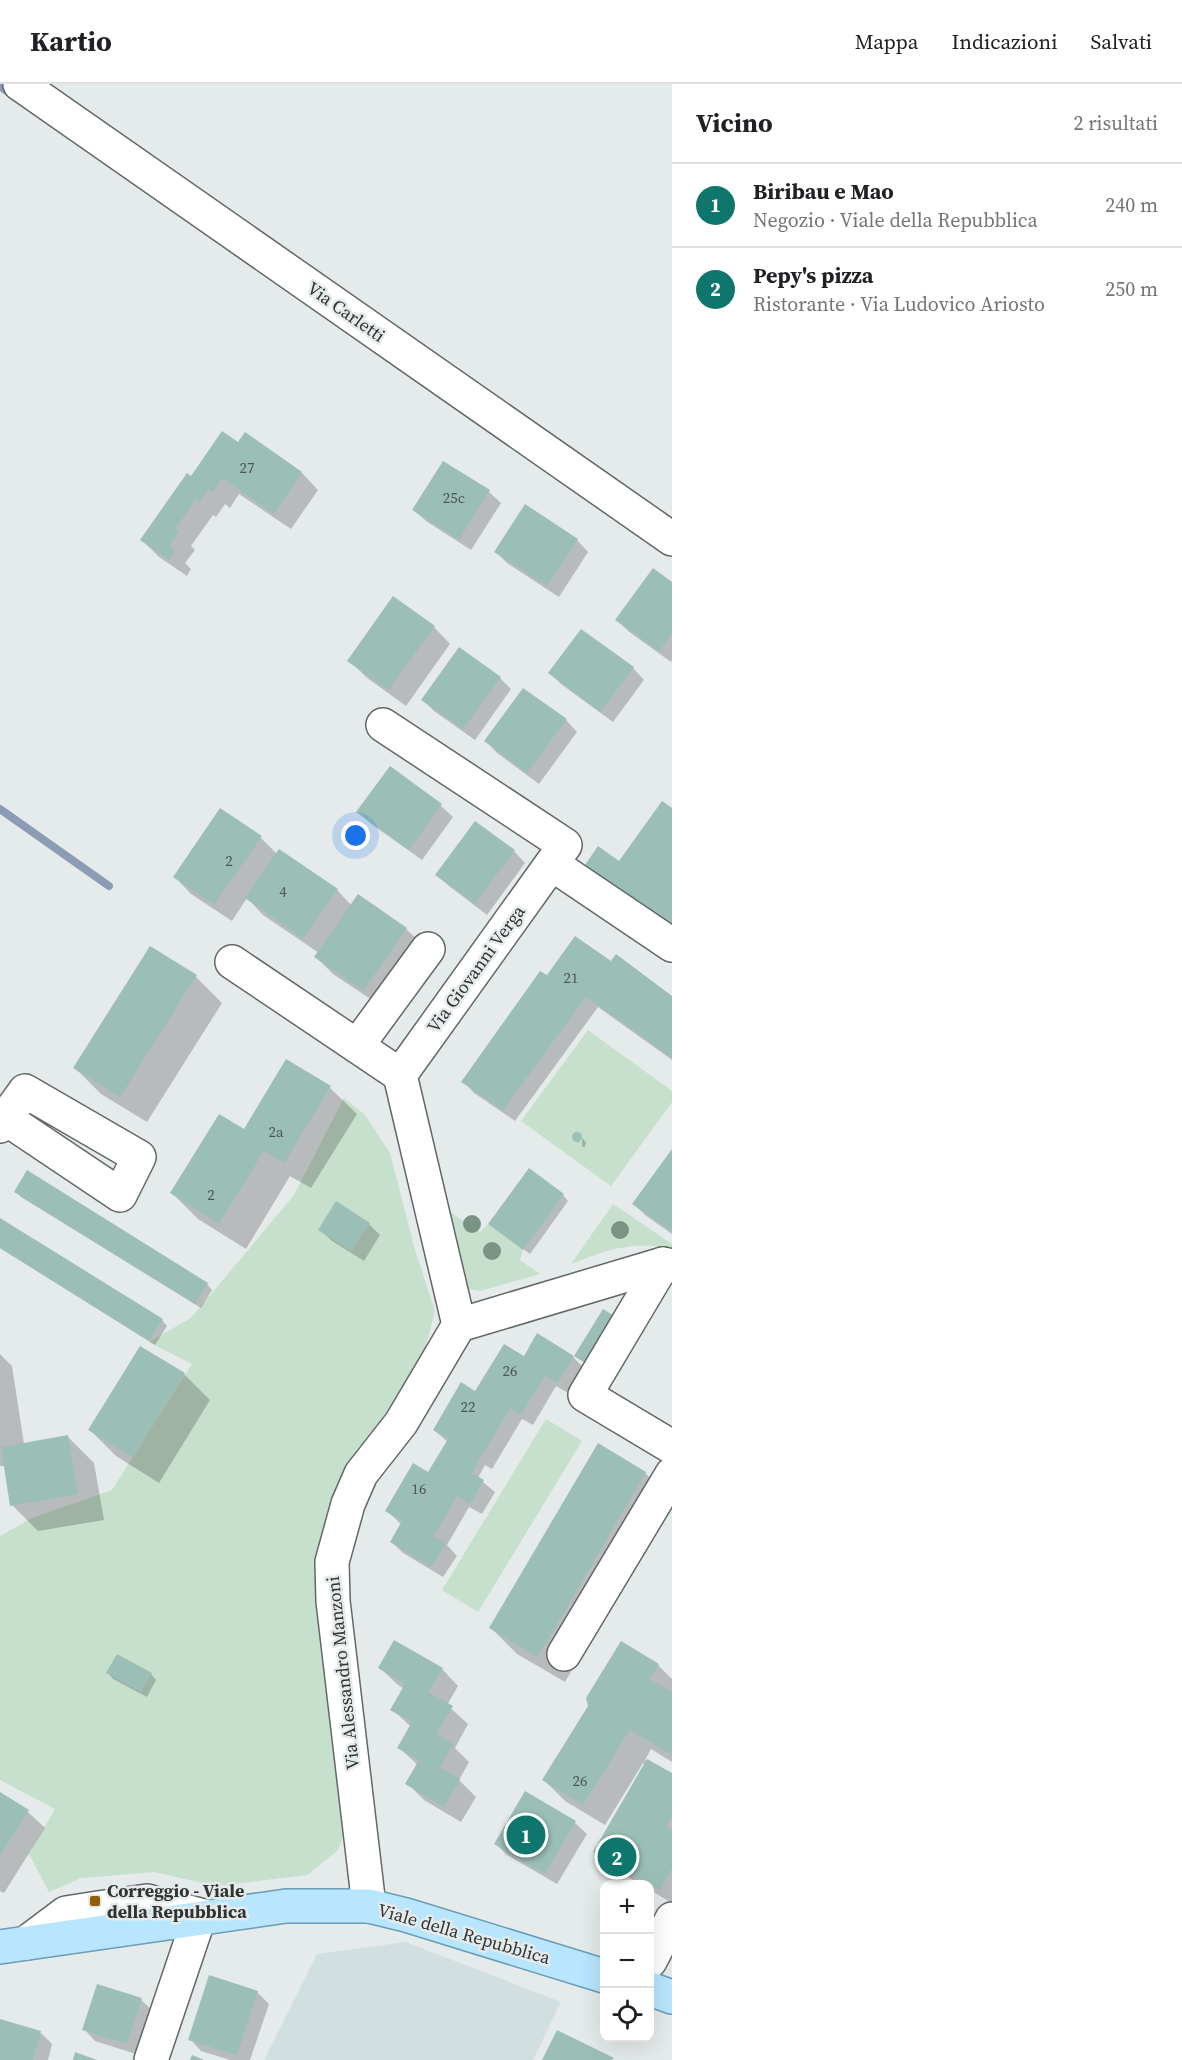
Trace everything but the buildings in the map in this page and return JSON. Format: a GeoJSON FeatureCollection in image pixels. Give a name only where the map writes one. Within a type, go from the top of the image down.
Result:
{"type":"FeatureCollection","features":[{"type":"Feature","properties":{"kind":"main road","name":"Viale della Repubblica"},"geometry":{"type":"LineString","coordinates":[[203,1918],[286,1906],[369,1906],[406,1915],[600,1975]]}},
{"type":"Feature","properties":{"kind":"main road"},"geometry":{"type":"LineString","coordinates":[[654,1990],[672,1997]]}},
{"type":"Feature","properties":{"kind":"street","name":"Via Carletti"},"geometry":{"type":"LineString","coordinates":[[20,84],[672,539]]}},
{"type":"Feature","properties":{"kind":"street","name":"Via Giovanni Verga"},"geometry":{"type":"LineString","coordinates":[[383,725],[565,846],[400,1075]]}},
{"type":"Feature","properties":{"kind":"street"},"geometry":{"type":"LineString","coordinates":[[552,864],[672,945]]}},
{"type":"Feature","properties":{"kind":"street"},"geometry":{"type":"LineString","coordinates":[[357,1046],[428,949]]}},
{"type":"Feature","properties":{"kind":"street"},"geometry":{"type":"LineString","coordinates":[[232,962],[400,1075],[459,1325],[667,1265]]}},
{"type":"Feature","properties":{"kind":"street"},"geometry":{"type":"LineString","coordinates":[[667,1265],[585,1395],[672,1447]]}},
{"type":"Feature","properties":{"kind":"street","name":"Via Alessandro Manzoni"},"geometry":{"type":"LineString","coordinates":[[369,1906],[333,1601],[332,1562],[348,1504],[361,1474],[400,1423],[459,1325]]}},
{"type":"Feature","properties":{"kind":"street"},"geometry":{"type":"LineString","coordinates":[[564,1654],[672,1474]]}},
{"type":"Feature","properties":{"kind":"street"},"geometry":{"type":"LineString","coordinates":[[13,1945],[66,1913],[147,1901],[203,1918],[151,2060]]}},
{"type":"Feature","properties":{"kind":"street"},"geometry":{"type":"LineString","coordinates":[[654,1953],[672,1919]]}},
{"type":"Feature","properties":{"kind":"shaded area"},"geometry":{"type":"Polygon","coordinates":[[[406,1942],[561,2002],[533,2060],[264,2060],[317,1954],[406,1942]]]}},
{"type":"Feature","properties":{"kind":"green space"},"geometry":{"type":"Polygon","coordinates":[[[588,1030],[672,1091],[672,1102],[611,1186],[521,1121],[588,1030]]]}},
{"type":"Feature","properties":{"kind":"green space"},"geometry":{"type":"Polygon","coordinates":[[[344,1098],[365,1115],[390,1153],[415,1250],[435,1311],[422,1361],[348,1467],[326,1534],[350,1824],[337,1851],[307,1875],[216,1886],[154,1872],[81,1878],[49,1892],[29,1854],[55,1809],[0,1780],[0,1536],[32,1518],[112,1490],[192,1364],[149,1342],[191,1318],[294,1195],[344,1098]]]}},
{"type":"Feature","properties":{"kind":"green space"},"geometry":{"type":"Polygon","coordinates":[[[613,1204],[672,1244],[672,1249],[658,1246],[633,1246],[609,1251],[571,1264],[613,1204]]]}},
{"type":"Feature","properties":{"kind":"green space"},"geometry":{"type":"Polygon","coordinates":[[[446,1209],[480,1232],[488,1224],[523,1250],[520,1260],[540,1274],[480,1291],[467,1289],[446,1209]]]}},
{"type":"Feature","properties":{"kind":"green space"},"geometry":{"type":"Polygon","coordinates":[[[546,1419],[582,1441],[478,1612],[442,1590],[546,1419]]]}},
{"type":"Feature","properties":{"kind":"waterway"},"geometry":{"type":"LineString","coordinates":[[0,86],[12,95]]}},
{"type":"Feature","properties":{"kind":"waterway"},"geometry":{"type":"LineString","coordinates":[[0,809],[109,886]]}},
{"type":"Feature","properties":{"kind":"place","name":"Biribau e Mao"},"geometry":{"type":"Point","coordinates":[526,1835]}},
{"type":"Feature","properties":{"kind":"place","name":"Pepy's pizza"},"geometry":{"type":"Point","coordinates":[617,1857]}},
{"type":"Feature","properties":{"kind":"place","name":"Correggio - Viale della Repubblica"},"geometry":{"type":"Point","coordinates":[95,1901]}}]}
